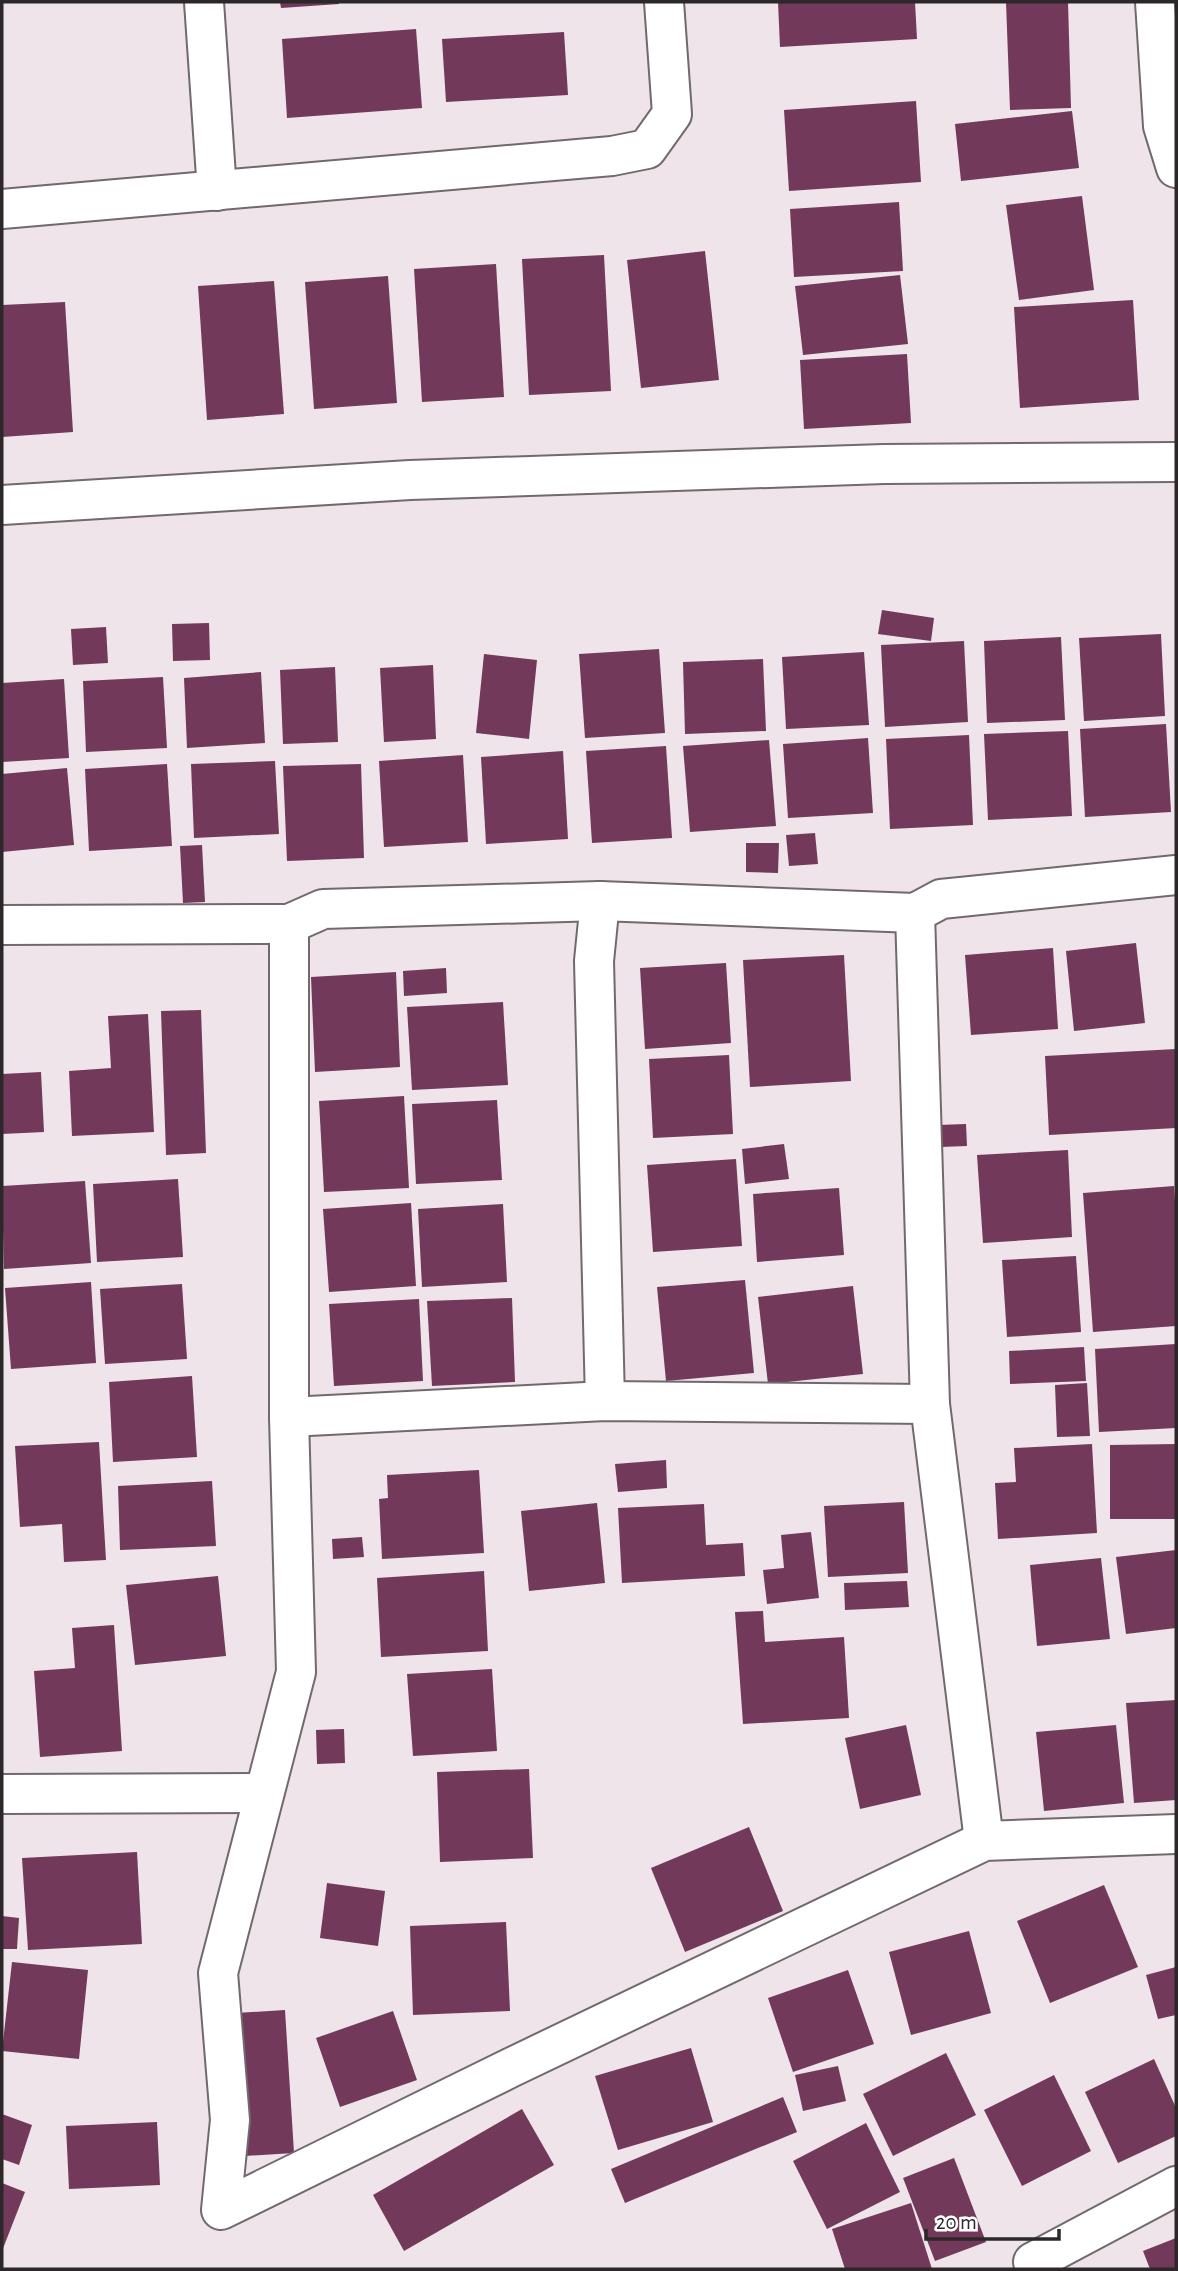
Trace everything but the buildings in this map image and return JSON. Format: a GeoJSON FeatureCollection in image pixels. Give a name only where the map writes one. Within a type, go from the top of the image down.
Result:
{"type":"FeatureCollection","features":[{"type":"Feature","properties":{"kind":"street"},"geometry":{"type":"LineString","coordinates":[[204,2],[217,191]]}},
{"type":"Feature","properties":{"kind":"street"},"geometry":{"type":"LineString","coordinates":[[2,209],[612,156],[647,149],[672,114],[664,2]]}},
{"type":"Feature","properties":{"kind":"street"},"geometry":{"type":"LineString","coordinates":[[1155,2],[1163,126],[1176,168]]}},
{"type":"Feature","properties":{"kind":"street"},"geometry":{"type":"LineString","coordinates":[[2,505],[410,480],[884,464],[1176,461]]}},
{"type":"Feature","properties":{"kind":"street"},"geometry":{"type":"LineString","coordinates":[[2,925],[289,924],[323,909],[600,901],[915,913],[941,899],[1176,875]]}},
{"type":"Feature","properties":{"kind":"street"},"geometry":{"type":"LineString","coordinates":[[600,901],[594,961],[605,1401]]}},
{"type":"Feature","properties":{"kind":"street"},"geometry":{"type":"LineString","coordinates":[[915,913],[930,1404],[984,1840]]}},
{"type":"Feature","properties":{"kind":"street"},"geometry":{"type":"LineString","coordinates":[[289,924],[289,1417],[296,1672],[218,1973],[230,2120],[221,2210],[984,1840],[1176,1834]]}},
{"type":"Feature","properties":{"kind":"street"},"geometry":{"type":"LineString","coordinates":[[289,1417],[605,1401],[930,1404]]}},
{"type":"Feature","properties":{"kind":"street"},"geometry":{"type":"LineString","coordinates":[[2,1794],[263,1793]]}},
{"type":"Feature","properties":{"kind":"street"},"geometry":{"type":"LineString","coordinates":[[1033,2262],[1176,2186]]}}]}
